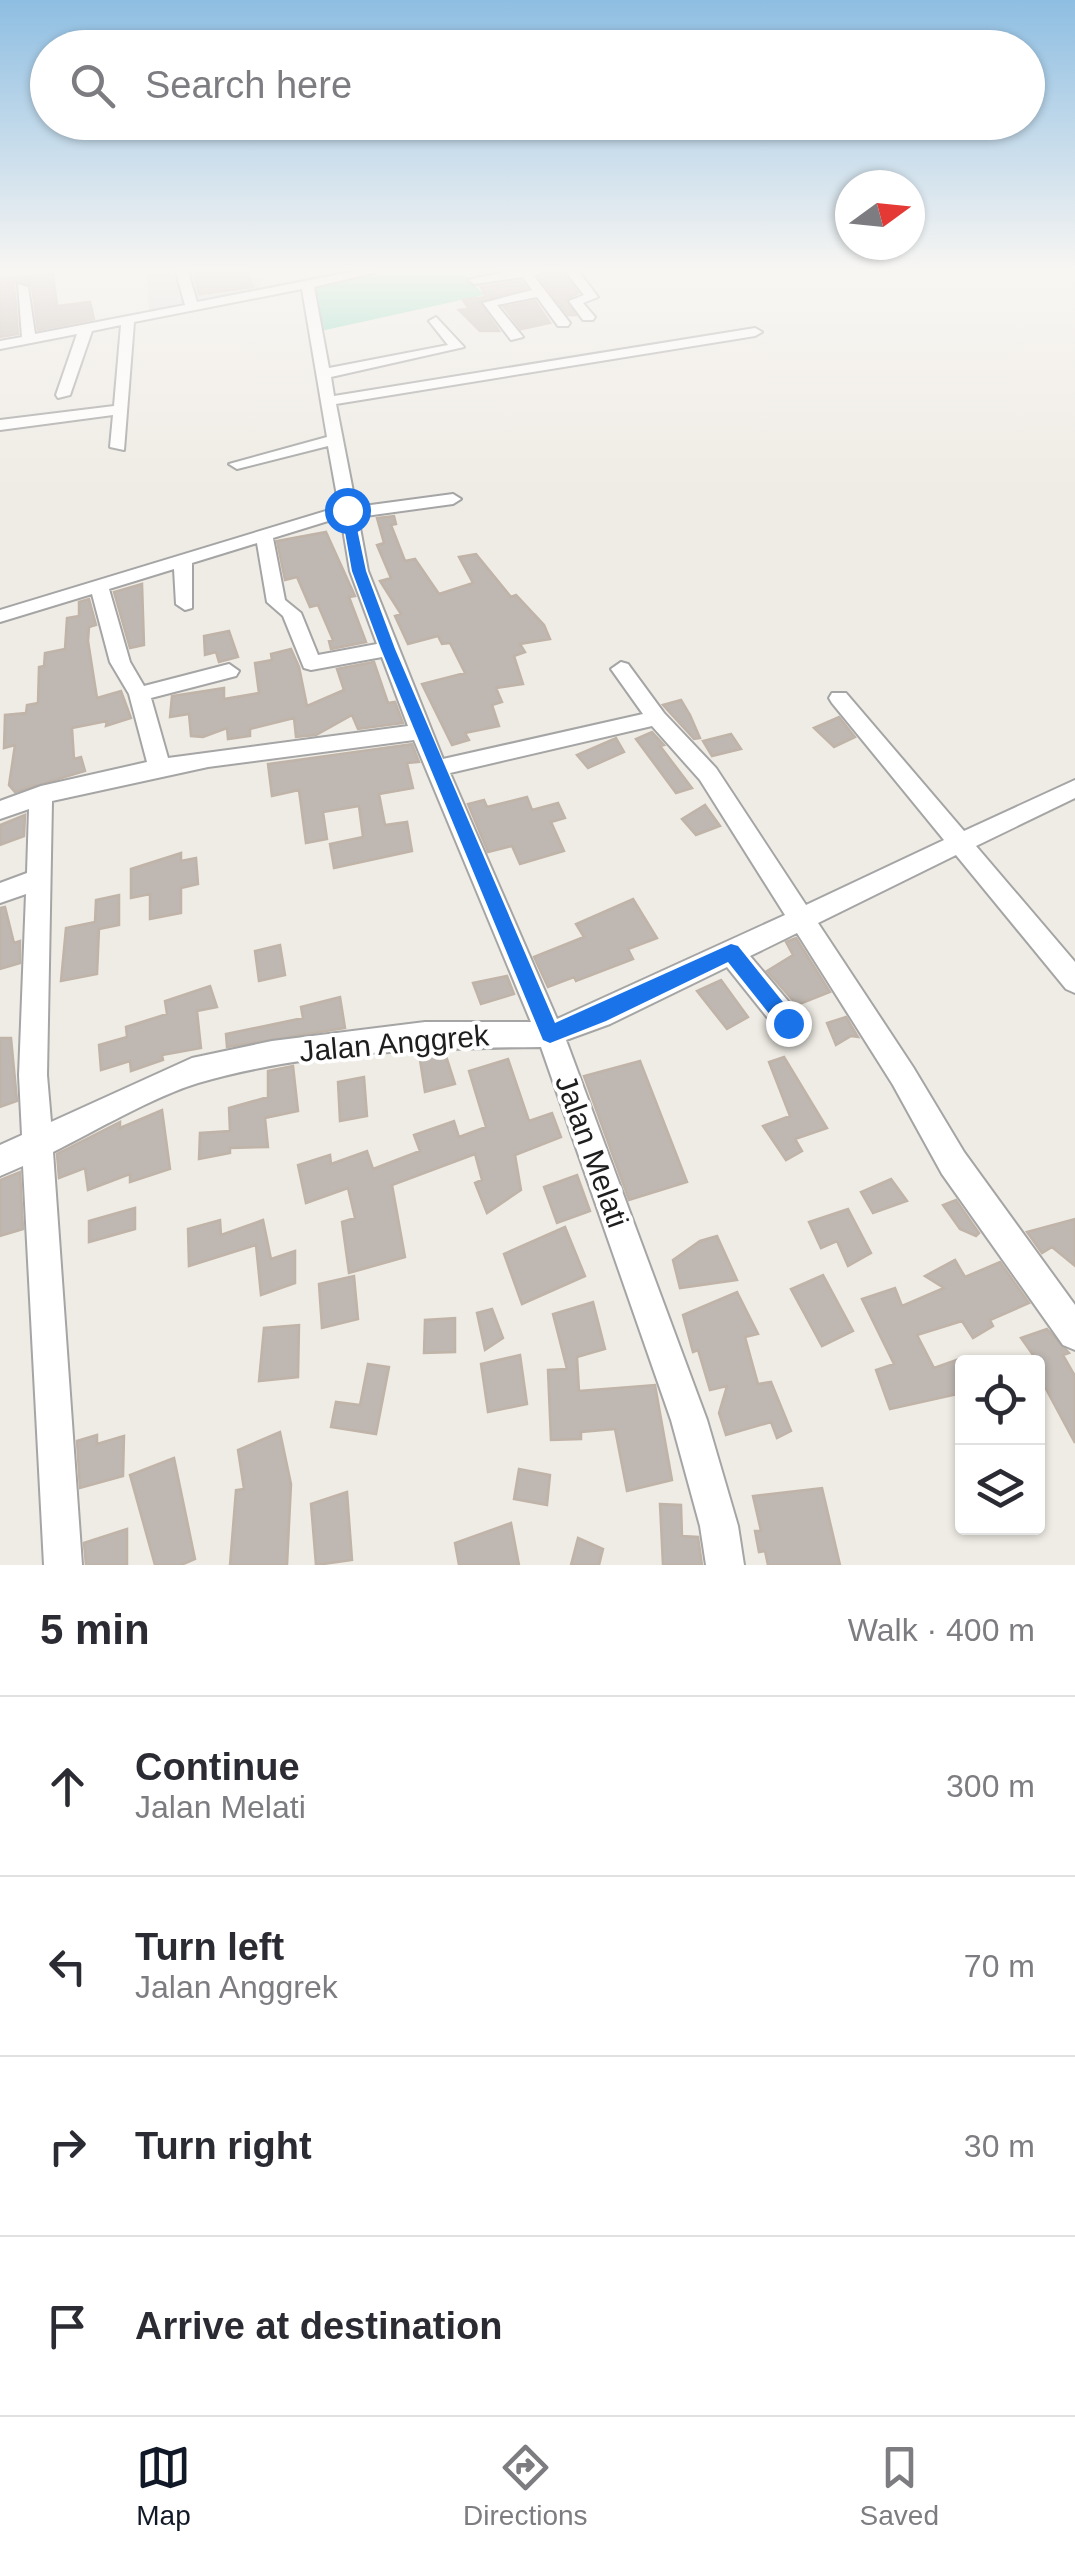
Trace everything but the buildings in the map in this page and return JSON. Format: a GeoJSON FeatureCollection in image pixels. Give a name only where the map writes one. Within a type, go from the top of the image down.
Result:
{"type":"FeatureCollection","features":[{"type":"Feature","properties":{"kind":"street"},"geometry":{"type":"LineString","coordinates":[[64,395],[80,345]]}},
{"type":"Feature","properties":{"kind":"street"},"geometry":{"type":"LineString","coordinates":[[118,447],[126,345]]}},
{"type":"Feature","properties":{"kind":"street","name":"Jalan Melati"},"geometry":{"type":"LineString","coordinates":[[317,345],[359,571],[420,732],[550,1034],[689,1420],[719,1526],[725,1565]]}},
{"type":"Feature","properties":{"kind":"street"},"geometry":{"type":"LineString","coordinates":[[323,374],[455,345]]}},
{"type":"Feature","properties":{"kind":"street"},"geometry":{"type":"LineString","coordinates":[[328,401],[674,345]]}},
{"type":"Feature","properties":{"kind":"street"},"geometry":{"type":"LineString","coordinates":[[0,425],[121,410]]}},
{"type":"Feature","properties":{"kind":"street"},"geometry":{"type":"LineString","coordinates":[[236,464],[334,440]]}},
{"type":"Feature","properties":{"kind":"street"},"geometry":{"type":"LineString","coordinates":[[0,616],[182,558],[347,512],[453,499]]}},
{"type":"Feature","properties":{"kind":"street"},"geometry":{"type":"LineString","coordinates":[[264,534],[276,602],[291,613],[311,663],[388,649]]}},
{"type":"Feature","properties":{"kind":"street"},"geometry":{"type":"LineString","coordinates":[[182,558],[184,604]]}},
{"type":"Feature","properties":{"kind":"street"},"geometry":{"type":"LineString","coordinates":[[99,587],[120,662],[138,694],[158,766]]}},
{"type":"Feature","properties":{"kind":"street"},"geometry":{"type":"LineString","coordinates":[[621,669],[657,718],[708,774],[902,1076],[953,1163],[1075,1333]]}},
{"type":"Feature","properties":{"kind":"street"},"geometry":{"type":"LineString","coordinates":[[138,694],[229,671]]}},
{"type":"Feature","properties":{"kind":"street"},"geometry":{"type":"LineString","coordinates":[[839,698],[1075,981]]}},
{"type":"Feature","properties":{"kind":"street"},"geometry":{"type":"LineString","coordinates":[[437,768],[482,754],[657,718]]}},
{"type":"Feature","properties":{"kind":"street"},"geometry":{"type":"LineString","coordinates":[[0,810],[41,795],[158,766],[420,732]]}},
{"type":"Feature","properties":{"kind":"street","name":"Jalan Anggrek"},"geometry":{"type":"LineString","coordinates":[[0,1161],[192,1071],[272,1054],[426,1035],[550,1034],[600,1015],[1075,788]]}},
{"type":"Feature","properties":{"kind":"street"},"geometry":{"type":"LineString","coordinates":[[41,795],[33,1075],[62,1565]]}},
{"type":"Feature","properties":{"kind":"street"},"geometry":{"type":"LineString","coordinates":[[0,892],[38,879]]}},
{"type":"Feature","properties":{"kind":"street"},"geometry":{"type":"LineString","coordinates":[[731,952],[788,1023]]}},
{"type":"Feature","properties":{"kind":"route"},"geometry":{"type":"LineString","coordinates":[[347,510],[359,571],[420,732],[550,1034],[600,1015],[731,952],[788,1023]]}}]}
